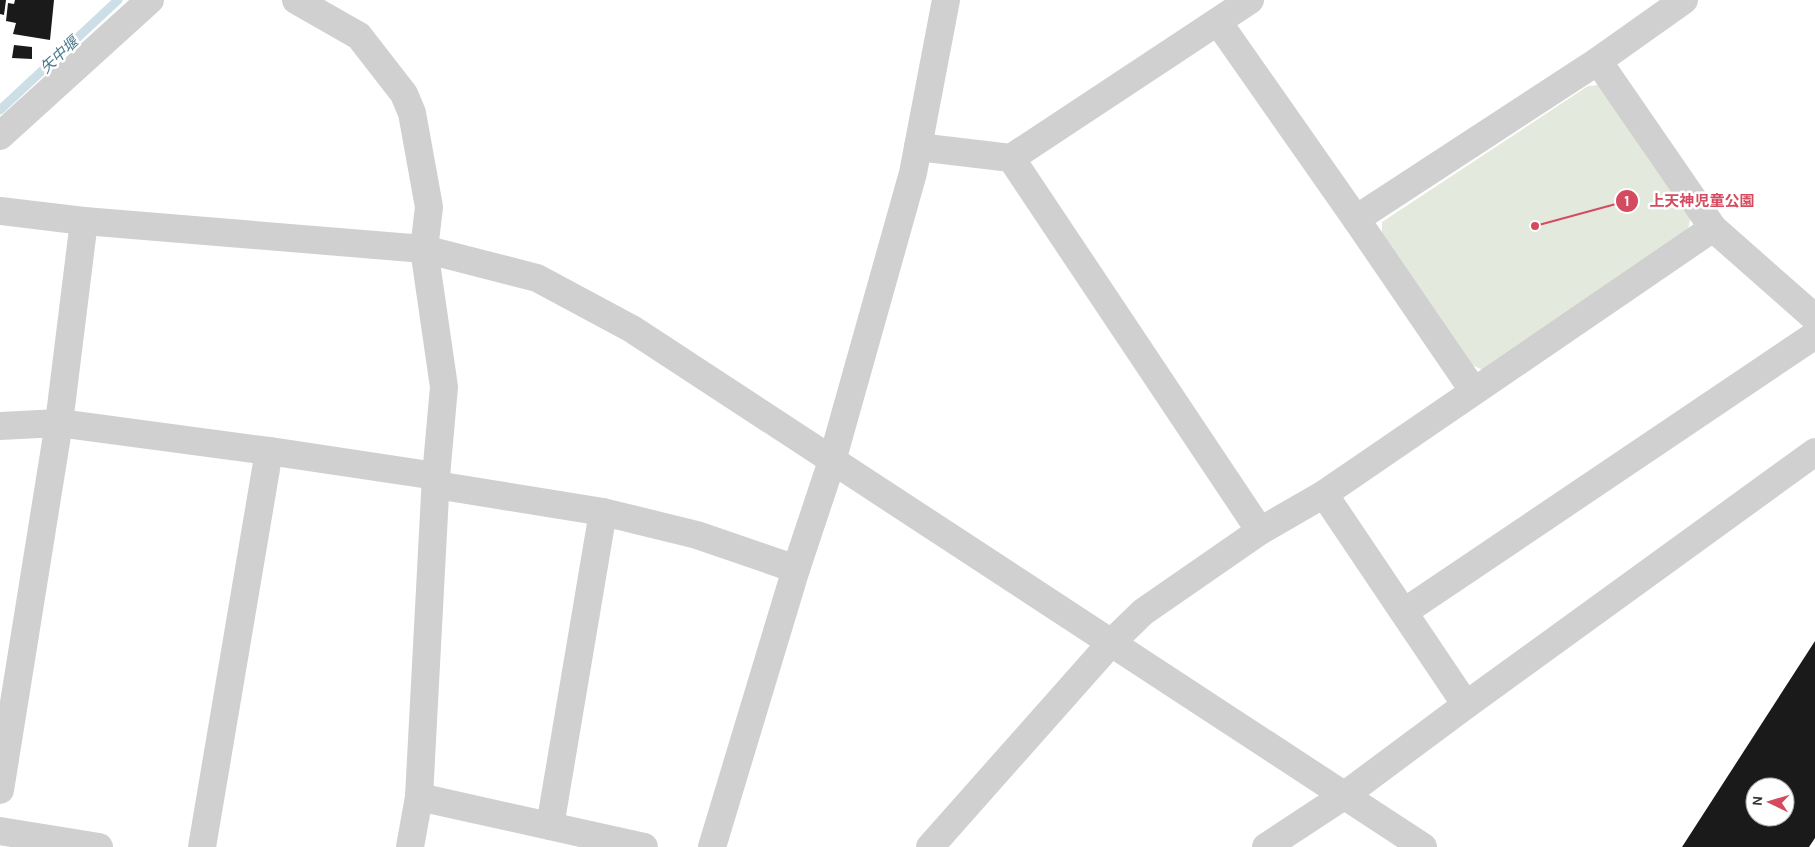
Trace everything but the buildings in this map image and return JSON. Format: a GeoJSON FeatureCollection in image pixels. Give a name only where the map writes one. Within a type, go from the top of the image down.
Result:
{"type":"FeatureCollection","features":[{"type":"Feature","properties":{"kind":"street"},"geometry":{"type":"LineString","coordinates":[[1,135],[150,0]]}},
{"type":"Feature","properties":{"kind":"street"},"geometry":{"type":"LineString","coordinates":[[296,0],[359,36],[404,94],[412,112],[429,207],[424,249],[444,387],[436,480],[419,797],[410,847]]}},
{"type":"Feature","properties":{"kind":"street"},"geometry":{"type":"LineString","coordinates":[[712,847],[796,569],[832,461],[913,173],[946,0]]}},
{"type":"Feature","properties":{"kind":"street"},"geometry":{"type":"LineString","coordinates":[[918,147],[1011,158],[1250,0]]}},
{"type":"Feature","properties":{"kind":"street"},"geometry":{"type":"LineString","coordinates":[[1356,220],[1598,61],[1684,0]]}},
{"type":"Feature","properties":{"kind":"street"},"geometry":{"type":"LineString","coordinates":[[1218,22],[1473,390]]}},
{"type":"Feature","properties":{"kind":"street"},"geometry":{"type":"LineString","coordinates":[[1598,61],[1713,228],[1815,318]]}},
{"type":"Feature","properties":{"kind":"street"},"geometry":{"type":"LineString","coordinates":[[1011,158],[1260,531]]}},
{"type":"Feature","properties":{"kind":"street"},"geometry":{"type":"LineString","coordinates":[[0,211],[84,221],[424,249],[537,278],[632,329],[1110,644],[1423,847]]}},
{"type":"Feature","properties":{"kind":"street"},"geometry":{"type":"LineString","coordinates":[[0,790],[59,423],[84,221]]}},
{"type":"Feature","properties":{"kind":"street"},"geometry":{"type":"LineString","coordinates":[[930,847],[1110,644],[1143,612],[1260,531],[1324,494],[1473,390],[1713,228]]}},
{"type":"Feature","properties":{"kind":"street"},"geometry":{"type":"LineString","coordinates":[[1404,612],[1815,335]]}},
{"type":"Feature","properties":{"kind":"street"},"geometry":{"type":"LineString","coordinates":[[0,426],[59,423],[270,451],[436,480],[603,512],[697,536],[796,569]]}},
{"type":"Feature","properties":{"kind":"street"},"geometry":{"type":"LineString","coordinates":[[202,847],[270,451]]}},
{"type":"Feature","properties":{"kind":"street"},"geometry":{"type":"LineString","coordinates":[[1266,847],[1345,795],[1362,780],[1815,452]]}},
{"type":"Feature","properties":{"kind":"street"},"geometry":{"type":"LineString","coordinates":[[1324,494],[1466,705]]}},
{"type":"Feature","properties":{"kind":"street"},"geometry":{"type":"LineString","coordinates":[[550,826],[603,512]]}},
{"type":"Feature","properties":{"kind":"street"},"geometry":{"type":"LineString","coordinates":[[419,797],[644,847]]}},
{"type":"Feature","properties":{"kind":"street"},"geometry":{"type":"LineString","coordinates":[[0,831],[99,847]]}},
{"type":"Feature","properties":{"kind":"shaded area"},"geometry":{"type":"Polygon","coordinates":[[[1600,85],[1691,217],[1688,229],[1483,370],[1472,365],[1382,235],[1382,222],[1588,86],[1600,85]]]}},
{"type":"Feature","properties":{"kind":"waterway","name":"矢中堰"},"geometry":{"type":"LineString","coordinates":[[0,110],[118,0]]}},
{"type":"Feature","properties":{"kind":"place","name":"上天神児童公園"},"geometry":{"type":"Point","coordinates":[1535,226]}}]}
